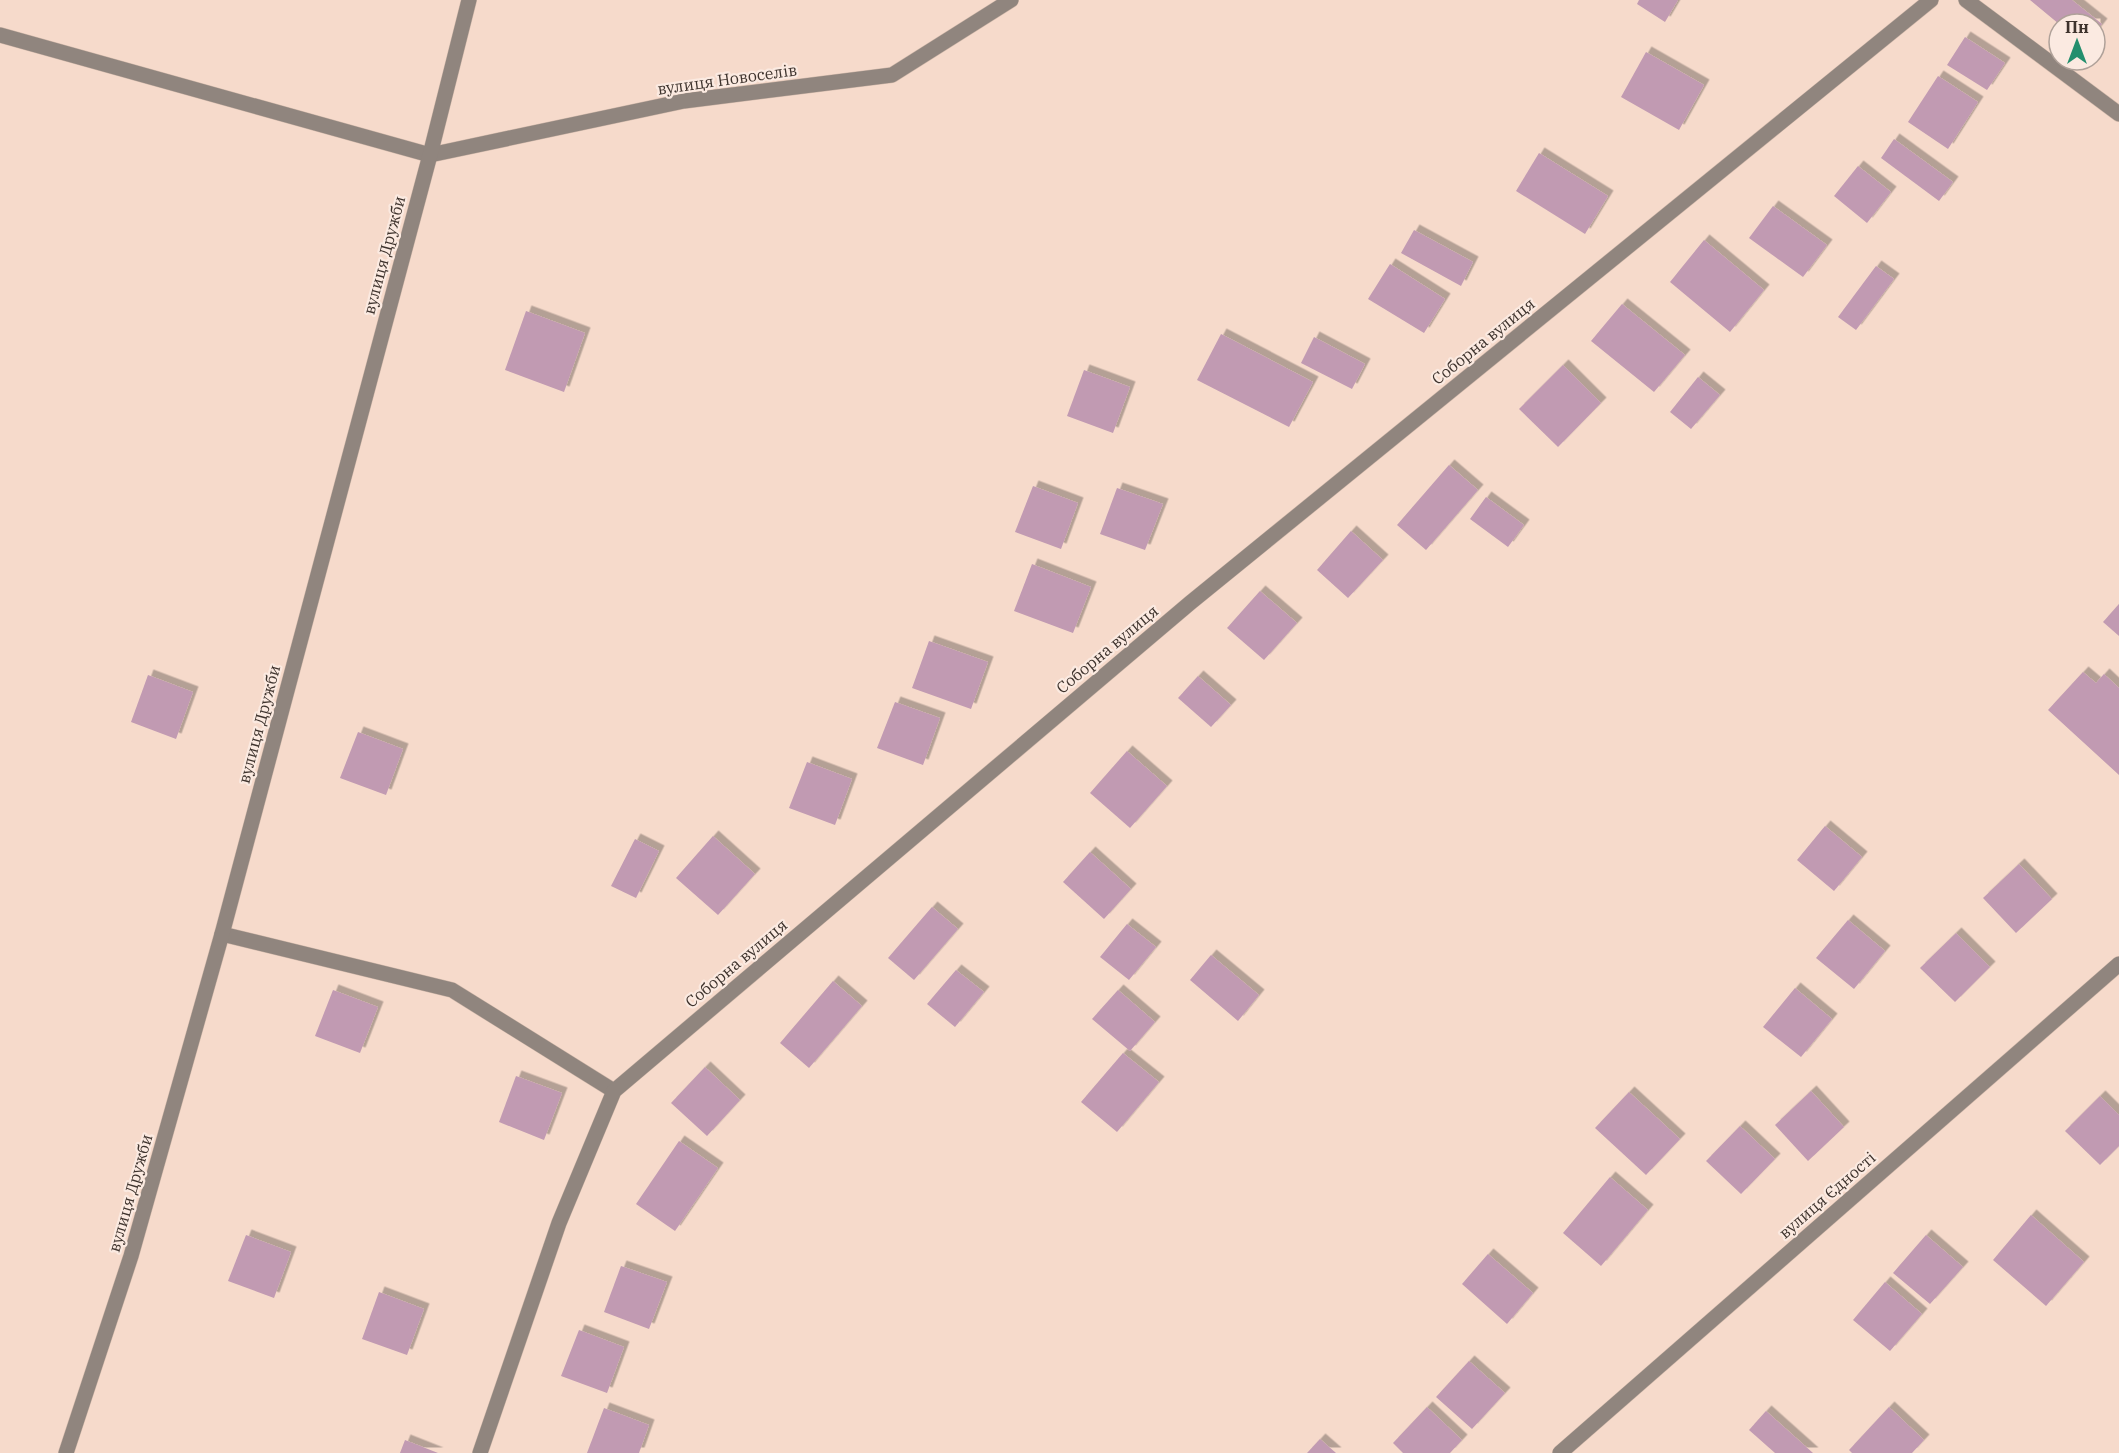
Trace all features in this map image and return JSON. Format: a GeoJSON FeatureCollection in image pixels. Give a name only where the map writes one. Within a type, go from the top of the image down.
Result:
{"type":"FeatureCollection","features":[{"type":"Feature","properties":{"kind":"street","name":"вулиця Дружби"},"geometry":{"type":"LineString","coordinates":[[66,1453],[130,1256],[222,934],[430,155],[469,0]]}},
{"type":"Feature","properties":{"kind":"street","name":"вулиця Новоселів"},"geometry":{"type":"LineString","coordinates":[[430,155],[684,101],[892,75],[1011,0]]}},
{"type":"Feature","properties":{"kind":"street","name":"Соборна вулиця"},"geometry":{"type":"LineString","coordinates":[[480,1453],[559,1223],[614,1090],[1190,603],[1931,0]]}},
{"type":"Feature","properties":{"kind":"street"},"geometry":{"type":"LineString","coordinates":[[1966,0],[2119,114]]}},
{"type":"Feature","properties":{"kind":"street"},"geometry":{"type":"LineString","coordinates":[[0,34],[430,155]]}},
{"type":"Feature","properties":{"kind":"street"},"geometry":{"type":"LineString","coordinates":[[222,934],[452,990],[614,1090]]}},
{"type":"Feature","properties":{"kind":"street","name":"вулиця Єдності"},"geometry":{"type":"LineString","coordinates":[[1560,1453],[2119,964]]}},
{"type":"Feature","properties":{"kind":"building"},"geometry":{"type":"Polygon","coordinates":[[[1639,0],[1678,0],[1665,22],[1637,4],[1639,0]]]}},
{"type":"Feature","properties":{"kind":"building"},"geometry":{"type":"Polygon","coordinates":[[[2030,0],[2072,0],[2087,12],[2047,12],[2047,14],[2030,0]]]}},
{"type":"Feature","properties":{"kind":"building"},"geometry":{"type":"Polygon","coordinates":[[[1965,37],[2005,63],[1987,90],[1947,65],[1965,37]]]}},
{"type":"Feature","properties":{"kind":"building"},"geometry":{"type":"Polygon","coordinates":[[[1646,52],[1704,85],[1679,130],[1621,97],[1646,52]]]}},
{"type":"Feature","properties":{"kind":"building"},"geometry":{"type":"Polygon","coordinates":[[[1938,76],[1978,102],[1948,149],[1908,122],[1938,76]]]}},
{"type":"Feature","properties":{"kind":"building"},"geometry":{"type":"Polygon","coordinates":[[[1894,139],[1953,182],[1939,201],[1881,158],[1894,139]]]}},
{"type":"Feature","properties":{"kind":"building"},"geometry":{"type":"Polygon","coordinates":[[[1539,153],[1608,196],[1585,234],[1516,191],[1539,153]]]}},
{"type":"Feature","properties":{"kind":"building"},"geometry":{"type":"Polygon","coordinates":[[[1858,166],[1891,192],[1867,223],[1834,196],[1858,166]]]}},
{"type":"Feature","properties":{"kind":"building"},"geometry":{"type":"Polygon","coordinates":[[[1773,206],[1827,245],[1803,277],[1749,238],[1773,206]]]}},
{"type":"Feature","properties":{"kind":"building"},"geometry":{"type":"Polygon","coordinates":[[[1414,230],[1473,262],[1461,286],[1401,253],[1414,230]]]}},
{"type":"Feature","properties":{"kind":"building"},"geometry":{"type":"Polygon","coordinates":[[[1704,240],[1764,290],[1730,332],[1670,282],[1704,240]]]}},
{"type":"Feature","properties":{"kind":"building"},"geometry":{"type":"Polygon","coordinates":[[[1390,264],[1445,299],[1424,333],[1368,299],[1390,264]]]}},
{"type":"Feature","properties":{"kind":"building"},"geometry":{"type":"Polygon","coordinates":[[[1876,266],[1894,279],[1856,330],[1838,317],[1876,266]]]}},
{"type":"Feature","properties":{"kind":"building"},"geometry":{"type":"Polygon","coordinates":[[[1622,304],[1685,355],[1654,392],[1591,341],[1622,304]]]}},
{"type":"Feature","properties":{"kind":"building"},"geometry":{"type":"Polygon","coordinates":[[[526,311],[585,333],[564,392],[505,370],[526,311]]]}},
{"type":"Feature","properties":{"kind":"building"},"geometry":{"type":"Polygon","coordinates":[[[1221,334],[1313,382],[1289,427],[1197,380],[1221,334]]]}},
{"type":"Feature","properties":{"kind":"building"},"geometry":{"type":"Polygon","coordinates":[[[1314,337],[1365,364],[1352,389],[1301,363],[1314,337]]]}},
{"type":"Feature","properties":{"kind":"building"},"geometry":{"type":"Polygon","coordinates":[[[1563,365],[1601,403],[1558,447],[1519,409],[1563,365]]]}},
{"type":"Feature","properties":{"kind":"building"},"geometry":{"type":"Polygon","coordinates":[[[1084,370],[1130,387],[1113,433],[1067,416],[1084,370]]]}},
{"type":"Feature","properties":{"kind":"building"},"geometry":{"type":"Polygon","coordinates":[[[1698,377],[1720,395],[1691,429],[1670,412],[1698,377]]]}},
{"type":"Feature","properties":{"kind":"building"},"geometry":{"type":"Polygon","coordinates":[[[1449,465],[1478,490],[1426,550],[1397,525],[1449,465]]]}},
{"type":"Feature","properties":{"kind":"building"},"geometry":{"type":"Polygon","coordinates":[[[1033,486],[1078,503],[1061,549],[1015,532],[1033,486]]]}},
{"type":"Feature","properties":{"kind":"building"},"geometry":{"type":"Polygon","coordinates":[[[1117,488],[1163,504],[1145,550],[1100,534],[1117,488]]]}},
{"type":"Feature","properties":{"kind":"building"},"geometry":{"type":"Polygon","coordinates":[[[1486,497],[1524,525],[1508,547],[1470,519],[1486,497]]]}},
{"type":"Feature","properties":{"kind":"building"},"geometry":{"type":"Polygon","coordinates":[[[1351,531],[1383,560],[1348,598],[1317,570],[1351,531]]]}},
{"type":"Feature","properties":{"kind":"building"},"geometry":{"type":"Polygon","coordinates":[[[1032,564],[1091,587],[1073,633],[1014,611],[1032,564]]]}},
{"type":"Feature","properties":{"kind":"building"},"geometry":{"type":"Polygon","coordinates":[[[1260,591],[1297,623],[1264,660],[1227,628],[1260,591]]]}},
{"type":"Feature","properties":{"kind":"building"},"geometry":{"type":"Polygon","coordinates":[[[2119,604],[2119,636],[2103,622],[2119,604]]]}},
{"type":"Feature","properties":{"kind":"building"},"geometry":{"type":"Polygon","coordinates":[[[929,641],[988,662],[971,709],[912,688],[929,641]]]}},
{"type":"Feature","properties":{"kind":"building"},"geometry":{"type":"Polygon","coordinates":[[[2083,672],[2096,683],[2104,674],[2119,688],[2119,775],[2048,710],[2083,672]]]}},
{"type":"Feature","properties":{"kind":"building"},"geometry":{"type":"Polygon","coordinates":[[[148,675],[193,692],[176,739],[131,722],[148,675]]]}},
{"type":"Feature","properties":{"kind":"building"},"geometry":{"type":"Polygon","coordinates":[[[1198,676],[1231,705],[1211,727],[1178,698],[1198,676]]]}},
{"type":"Feature","properties":{"kind":"building"},"geometry":{"type":"Polygon","coordinates":[[[895,702],[940,718],[923,765],[877,748],[895,702]]]}},
{"type":"Feature","properties":{"kind":"building"},"geometry":{"type":"Polygon","coordinates":[[[358,732],[403,749],[386,795],[340,778],[358,732]]]}},
{"type":"Feature","properties":{"kind":"building"},"geometry":{"type":"Polygon","coordinates":[[[1127,751],[1167,786],[1130,828],[1090,793],[1127,751]]]}},
{"type":"Feature","properties":{"kind":"building"},"geometry":{"type":"Polygon","coordinates":[[[807,762],[852,779],[835,825],[789,808],[807,762]]]}},
{"type":"Feature","properties":{"kind":"building"},"geometry":{"type":"Polygon","coordinates":[[[1825,826],[1862,857],[1834,891],[1797,860],[1825,826]]]}},
{"type":"Feature","properties":{"kind":"building"},"geometry":{"type":"Polygon","coordinates":[[[713,836],[755,874],[718,915],[676,878],[713,836]]]}},
{"type":"Feature","properties":{"kind":"building"},"geometry":{"type":"Polygon","coordinates":[[[635,839],[659,851],[636,898],[611,886],[635,839]]]}},
{"type":"Feature","properties":{"kind":"building"},"geometry":{"type":"Polygon","coordinates":[[[1090,852],[1131,889],[1104,919],[1063,882],[1090,852]]]}},
{"type":"Feature","properties":{"kind":"building"},"geometry":{"type":"Polygon","coordinates":[[[2019,864],[2052,899],[2016,933],[1983,898],[2019,864]]]}},
{"type":"Feature","properties":{"kind":"building"},"geometry":{"type":"Polygon","coordinates":[[[932,907],[958,929],[914,980],[888,958],[932,907]]]}},
{"type":"Feature","properties":{"kind":"building"},"geometry":{"type":"Polygon","coordinates":[[[1848,920],[1885,951],[1854,989],[1816,958],[1848,920]]]}},
{"type":"Feature","properties":{"kind":"building"},"geometry":{"type":"Polygon","coordinates":[[[1127,924],[1156,947],[1129,980],[1100,957],[1127,924]]]}},
{"type":"Feature","properties":{"kind":"building"},"geometry":{"type":"Polygon","coordinates":[[[1956,933],[1990,967],[1955,1002],[1920,968],[1956,933]]]}},
{"type":"Feature","properties":{"kind":"building"},"geometry":{"type":"Polygon","coordinates":[[[1211,955],[1259,995],[1238,1021],[1190,980],[1211,955]]]}},
{"type":"Feature","properties":{"kind":"building"},"geometry":{"type":"Polygon","coordinates":[[[956,970],[984,992],[955,1027],[927,1004],[956,970]]]}},
{"type":"Feature","properties":{"kind":"building"},"geometry":{"type":"Polygon","coordinates":[[[833,981],[862,1006],[809,1068],[780,1043],[833,981]]]}},
{"type":"Feature","properties":{"kind":"building"},"geometry":{"type":"Polygon","coordinates":[[[1795,988],[1832,1019],[1801,1057],[1763,1027],[1795,988]]]}},
{"type":"Feature","properties":{"kind":"building"},"geometry":{"type":"Polygon","coordinates":[[[333,990],[378,1007],[360,1053],[315,1036],[333,990]]]}},
{"type":"Feature","properties":{"kind":"building"},"geometry":{"type":"Polygon","coordinates":[[[1118,990],[1155,1022],[1130,1051],[1092,1019],[1118,990]]]}},
{"type":"Feature","properties":{"kind":"building"},"geometry":{"type":"Polygon","coordinates":[[[1123,1053],[1159,1082],[1117,1132],[1081,1102],[1123,1053]]]}},
{"type":"Feature","properties":{"kind":"building"},"geometry":{"type":"Polygon","coordinates":[[[705,1067],[740,1100],[707,1136],[671,1103],[705,1067]]]}},
{"type":"Feature","properties":{"kind":"building"},"geometry":{"type":"Polygon","coordinates":[[[516,1076],[562,1093],[544,1140],[499,1122],[516,1076]]]}},
{"type":"Feature","properties":{"kind":"building"},"geometry":{"type":"Polygon","coordinates":[[[1811,1091],[1844,1127],[1808,1161],[1775,1125],[1811,1091]]]}},
{"type":"Feature","properties":{"kind":"building"},"geometry":{"type":"Polygon","coordinates":[[[1629,1092],[1680,1139],[1646,1175],[1595,1128],[1629,1092]]]}},
{"type":"Feature","properties":{"kind":"building"},"geometry":{"type":"Polygon","coordinates":[[[2100,1096],[2119,1115],[2119,1146],[2100,1165],[2065,1131],[2100,1096]]]}},
{"type":"Feature","properties":{"kind":"building"},"geometry":{"type":"Polygon","coordinates":[[[1740,1126],[1775,1159],[1741,1194],[1706,1161],[1740,1126]]]}},
{"type":"Feature","properties":{"kind":"building"},"geometry":{"type":"Polygon","coordinates":[[[679,1141],[718,1168],[675,1231],[636,1204],[679,1141]]]}},
{"type":"Feature","properties":{"kind":"building"},"geometry":{"type":"Polygon","coordinates":[[[1610,1177],[1648,1210],[1601,1266],[1563,1233],[1610,1177]]]}},
{"type":"Feature","properties":{"kind":"building"},"geometry":{"type":"Polygon","coordinates":[[[2031,1215],[2084,1262],[2046,1306],[1993,1260],[2031,1215]]]}},
{"type":"Feature","properties":{"kind":"building"},"geometry":{"type":"Polygon","coordinates":[[[246,1235],[291,1252],[274,1298],[228,1281],[246,1235]]]}},
{"type":"Feature","properties":{"kind":"building"},"geometry":{"type":"Polygon","coordinates":[[[1926,1235],[1963,1267],[1930,1304],[1893,1273],[1926,1235]]]}},
{"type":"Feature","properties":{"kind":"building"},"geometry":{"type":"Polygon","coordinates":[[[1488,1254],[1533,1293],[1507,1324],[1462,1284],[1488,1254]]]}},
{"type":"Feature","properties":{"kind":"building"},"geometry":{"type":"Polygon","coordinates":[[[621,1266],[667,1282],[649,1329],[604,1312],[621,1266]]]}},
{"type":"Feature","properties":{"kind":"building"},"geometry":{"type":"Polygon","coordinates":[[[1885,1282],[1922,1314],[1890,1351],[1853,1320],[1885,1282]]]}},
{"type":"Feature","properties":{"kind":"building"},"geometry":{"type":"Polygon","coordinates":[[[379,1292],[424,1309],[407,1355],[362,1339],[379,1292]]]}},
{"type":"Feature","properties":{"kind":"building"},"geometry":{"type":"Polygon","coordinates":[[[579,1330],[624,1347],[607,1393],[561,1376],[579,1330]]]}},
{"type":"Feature","properties":{"kind":"building"},"geometry":{"type":"Polygon","coordinates":[[[1469,1361],[1505,1393],[1472,1429],[1436,1397],[1469,1361]]]}},
{"type":"Feature","properties":{"kind":"building"},"geometry":{"type":"Polygon","coordinates":[[[1427,1407],[1462,1440],[1450,1453],[1403,1453],[1393,1443],[1427,1407]]]}},
{"type":"Feature","properties":{"kind":"building"},"geometry":{"type":"Polygon","coordinates":[[[1889,1407],[1924,1440],[1912,1453],[1852,1453],[1849,1450],[1889,1407]]]}},
{"type":"Feature","properties":{"kind":"building"},"geometry":{"type":"Polygon","coordinates":[[[604,1408],[649,1425],[639,1453],[587,1453],[604,1408]]]}},
{"type":"Feature","properties":{"kind":"building"},"geometry":{"type":"Polygon","coordinates":[[[1766,1411],[1813,1453],[1775,1453],[1749,1430],[1766,1411]]]}},
{"type":"Feature","properties":{"kind":"building"},"geometry":{"type":"Polygon","coordinates":[[[1320,1439],[1336,1453],[1307,1453],[1320,1439]]]}},
{"type":"Feature","properties":{"kind":"building"},"geometry":{"type":"Polygon","coordinates":[[[405,1440],[438,1453],[400,1453],[405,1440]]]}}]}
